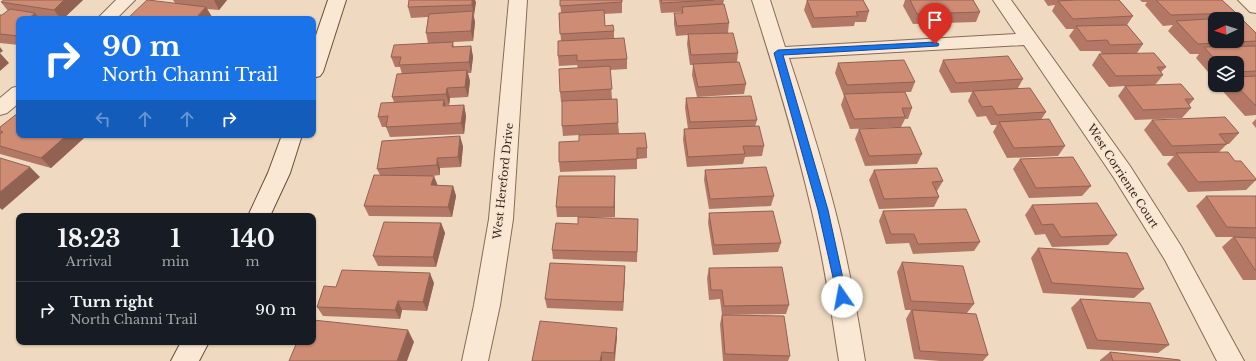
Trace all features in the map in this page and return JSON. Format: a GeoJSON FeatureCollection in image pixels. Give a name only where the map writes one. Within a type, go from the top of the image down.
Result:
{"type":"FeatureCollection","features":[{"type":"Feature","properties":{"kind":"street"},"geometry":{"type":"LineString","coordinates":[[109,16],[126,0]]}},
{"type":"Feature","properties":{"kind":"street"},"geometry":{"type":"LineString","coordinates":[[316,63],[337,0]]}},
{"type":"Feature","properties":{"kind":"street","name":"West Hereford Drive"},"geometry":{"type":"LineString","coordinates":[[475,361],[487,305],[501,219],[518,0]]}},
{"type":"Feature","properties":{"kind":"street"},"geometry":{"type":"LineString","coordinates":[[761,0],[778,53],[823,210],[842,297],[852,361]]}},
{"type":"Feature","properties":{"kind":"street","name":"West Corriente Court"},"geometry":{"type":"LineString","coordinates":[[1002,0],[1122,172],[1172,253],[1231,361]]}},
{"type":"Feature","properties":{"kind":"street"},"geometry":{"type":"LineString","coordinates":[[1247,0],[1256,8]]}},
{"type":"Feature","properties":{"kind":"street"},"geometry":{"type":"LineString","coordinates":[[778,53],[1030,39]]}},
{"type":"Feature","properties":{"kind":"street"},"geometry":{"type":"LineString","coordinates":[[0,108],[16,96]]}},
{"type":"Feature","properties":{"kind":"street"},"geometry":{"type":"LineString","coordinates":[[260,213],[279,173],[291,138]]}},
{"type":"Feature","properties":{"kind":"street"},"geometry":{"type":"LineString","coordinates":[[184,361],[194,345]]}},
{"type":"Feature","properties":{"kind":"building"},"geometry":{"type":"Polygon","coordinates":[[[4,0],[64,0],[54,10],[1,2],[4,0]]]}},
{"type":"Feature","properties":{"kind":"building"},"geometry":{"type":"Polygon","coordinates":[[[147,0],[206,7],[198,16],[130,16],[147,0]]]}},
{"type":"Feature","properties":{"kind":"building"},"geometry":{"type":"Polygon","coordinates":[[[409,0],[472,0],[472,5],[408,7],[409,0]]]}},
{"type":"Feature","properties":{"kind":"building"},"geometry":{"type":"Polygon","coordinates":[[[560,0],[622,0],[622,2],[560,6],[560,0]]]}},
{"type":"Feature","properties":{"kind":"building"},"geometry":{"type":"Polygon","coordinates":[[[661,0],[714,0],[662,3],[661,0]]]}},
{"type":"Feature","properties":{"kind":"building"},"geometry":{"type":"Polygon","coordinates":[[[807,0],[863,0],[869,11],[856,12],[858,16],[814,18],[807,0]]]}},
{"type":"Feature","properties":{"kind":"building"},"geometry":{"type":"Polygon","coordinates":[[[910,0],[973,0],[980,12],[917,14],[910,0]]]}},
{"type":"Feature","properties":{"kind":"building"},"geometry":{"type":"Polygon","coordinates":[[[1119,0],[1133,16],[1073,19],[1058,1],[1119,0]]]}},
{"type":"Feature","properties":{"kind":"building"},"geometry":{"type":"Polygon","coordinates":[[[1156,0],[1222,0],[1235,12],[1208,12],[1208,14],[1171,15],[1156,0]]]}},
{"type":"Feature","properties":{"kind":"building"},"geometry":{"type":"Polygon","coordinates":[[[724,4],[729,23],[677,26],[674,13],[683,13],[682,7],[724,4]]]}},
{"type":"Feature","properties":{"kind":"building"},"geometry":{"type":"Polygon","coordinates":[[[10,9],[35,13],[32,16],[16,16],[16,36],[0,34],[0,15],[10,9]]]}},
{"type":"Feature","properties":{"kind":"building"},"geometry":{"type":"Polygon","coordinates":[[[604,10],[605,26],[613,25],[614,31],[560,34],[559,13],[604,10]]]}},
{"type":"Feature","properties":{"kind":"building"},"geometry":{"type":"Polygon","coordinates":[[[473,11],[471,31],[426,33],[429,14],[473,11]]]}},
{"type":"Feature","properties":{"kind":"building"},"geometry":{"type":"Polygon","coordinates":[[[1208,19],[1208,43],[1198,44],[1176,21],[1208,19]]]}},
{"type":"Feature","properties":{"kind":"building"},"geometry":{"type":"Polygon","coordinates":[[[1244,21],[1256,33],[1256,41],[1244,42],[1244,21]]]}},
{"type":"Feature","properties":{"kind":"building"},"geometry":{"type":"Polygon","coordinates":[[[1127,25],[1143,44],[1110,45],[1107,40],[1087,41],[1076,26],[1127,25]]]}},
{"type":"Feature","properties":{"kind":"building"},"geometry":{"type":"Polygon","coordinates":[[[733,33],[738,53],[691,55],[688,34],[733,33]]]}},
{"type":"Feature","properties":{"kind":"building"},"geometry":{"type":"Polygon","coordinates":[[[624,38],[627,59],[577,61],[577,55],[558,56],[558,41],[624,38]]]}},
{"type":"Feature","properties":{"kind":"building"},"geometry":{"type":"Polygon","coordinates":[[[453,42],[452,47],[471,46],[469,62],[399,65],[401,57],[391,57],[394,45],[453,42]]]}},
{"type":"Feature","properties":{"kind":"building"},"geometry":{"type":"Polygon","coordinates":[[[1244,46],[1256,46],[1256,71],[1244,72],[1244,56],[1212,56],[1204,47],[1244,48],[1244,46]]]}},
{"type":"Feature","properties":{"kind":"building"},"geometry":{"type":"Polygon","coordinates":[[[1154,53],[1166,67],[1157,67],[1163,75],[1116,76],[1099,54],[1154,53]]]}},
{"type":"Feature","properties":{"kind":"building"},"geometry":{"type":"Polygon","coordinates":[[[1008,56],[1023,79],[956,83],[943,60],[1008,56]]]}},
{"type":"Feature","properties":{"kind":"building"},"geometry":{"type":"Polygon","coordinates":[[[904,60],[915,82],[847,85],[838,63],[904,60]]]}},
{"type":"Feature","properties":{"kind":"building"},"geometry":{"type":"Polygon","coordinates":[[[739,62],[746,84],[698,87],[693,64],[739,62]]]}},
{"type":"Feature","properties":{"kind":"building"},"geometry":{"type":"Polygon","coordinates":[[[610,66],[612,89],[560,92],[559,69],[610,66]]]}},
{"type":"Feature","properties":{"kind":"building"},"geometry":{"type":"Polygon","coordinates":[[[467,70],[465,87],[447,88],[446,94],[392,97],[397,74],[467,70]]]}},
{"type":"Feature","properties":{"kind":"building"},"geometry":{"type":"Polygon","coordinates":[[[1256,76],[1256,105],[1243,92],[1244,92],[1244,77],[1256,76]]]}},
{"type":"Feature","properties":{"kind":"building"},"geometry":{"type":"Polygon","coordinates":[[[1181,84],[1194,99],[1185,99],[1191,108],[1143,110],[1125,86],[1181,84]]]}},
{"type":"Feature","properties":{"kind":"building"},"geometry":{"type":"Polygon","coordinates":[[[1030,88],[1046,112],[997,115],[992,106],[982,107],[973,91],[1030,88]]]}},
{"type":"Feature","properties":{"kind":"building"},"geometry":{"type":"Polygon","coordinates":[[[905,92],[912,108],[902,108],[905,117],[854,119],[844,94],[905,92]]]}},
{"type":"Feature","properties":{"kind":"building"},"geometry":{"type":"Polygon","coordinates":[[[751,96],[757,120],[690,122],[686,98],[751,96]]]}},
{"type":"Feature","properties":{"kind":"building"},"geometry":{"type":"Polygon","coordinates":[[[617,99],[618,123],[562,126],[562,101],[617,99]]]}},
{"type":"Feature","properties":{"kind":"building"},"geometry":{"type":"Polygon","coordinates":[[[444,100],[443,106],[464,105],[461,123],[386,127],[388,116],[378,117],[381,103],[444,100]]]}},
{"type":"Feature","properties":{"kind":"building"},"geometry":{"type":"Polygon","coordinates":[[[16,115],[16,138],[64,138],[41,158],[0,146],[0,134],[3,132],[0,131],[0,127],[16,115]]]}},
{"type":"Feature","properties":{"kind":"building"},"geometry":{"type":"Polygon","coordinates":[[[1225,117],[1239,133],[1219,134],[1227,144],[1172,146],[1152,120],[1225,117]]]}},
{"type":"Feature","properties":{"kind":"building"},"geometry":{"type":"Polygon","coordinates":[[[1049,119],[1065,146],[1014,148],[999,122],[1049,119]]]}},
{"type":"Feature","properties":{"kind":"building"},"geometry":{"type":"Polygon","coordinates":[[[759,126],[764,146],[743,146],[745,154],[688,157],[684,129],[759,126]]]}},
{"type":"Feature","properties":{"kind":"building"},"geometry":{"type":"Polygon","coordinates":[[[910,127],[922,154],[869,156],[859,129],[910,127]]]}},
{"type":"Feature","properties":{"kind":"building"},"geometry":{"type":"Polygon","coordinates":[[[645,133],[647,148],[637,148],[637,159],[559,162],[559,142],[579,141],[579,135],[645,133]]]}},
{"type":"Feature","properties":{"kind":"building"},"geometry":{"type":"Polygon","coordinates":[[[460,136],[458,157],[437,158],[437,165],[377,169],[382,141],[460,136]]]}},
{"type":"Feature","properties":{"kind":"building"},"geometry":{"type":"Polygon","coordinates":[[[1228,152],[1235,161],[1241,161],[1256,180],[1198,182],[1176,153],[1228,152]]]}},
{"type":"Feature","properties":{"kind":"building"},"geometry":{"type":"Polygon","coordinates":[[[1073,157],[1091,186],[1036,188],[1020,159],[1073,157]]]}},
{"type":"Feature","properties":{"kind":"building"},"geometry":{"type":"Polygon","coordinates":[[[0,158],[30,167],[0,192],[0,158]]]}},
{"type":"Feature","properties":{"kind":"building"},"geometry":{"type":"Polygon","coordinates":[[[766,167],[774,196],[710,199],[705,170],[766,167]]]}},
{"type":"Feature","properties":{"kind":"building"},"geometry":{"type":"Polygon","coordinates":[[[937,168],[943,181],[932,182],[939,197],[884,199],[874,170],[937,168]]]}},
{"type":"Feature","properties":{"kind":"building"},"geometry":{"type":"Polygon","coordinates":[[[374,175],[434,176],[431,185],[453,186],[448,207],[364,206],[374,175]]]}},
{"type":"Feature","properties":{"kind":"building"},"geometry":{"type":"Polygon","coordinates":[[[559,176],[615,176],[614,207],[556,207],[559,176]]]}},
{"type":"Feature","properties":{"kind":"building"},"geometry":{"type":"Polygon","coordinates":[[[1206,196],[1256,196],[1256,228],[1227,227],[1206,196]]]}},
{"type":"Feature","properties":{"kind":"building"},"geometry":{"type":"Polygon","coordinates":[[[1097,203],[1117,235],[1061,237],[1053,224],[1042,225],[1032,205],[1097,203]]]}},
{"type":"Feature","properties":{"kind":"building"},"geometry":{"type":"Polygon","coordinates":[[[966,209],[980,242],[918,244],[914,234],[891,234],[883,211],[966,209]]]}},
{"type":"Feature","properties":{"kind":"building"},"geometry":{"type":"Polygon","coordinates":[[[773,211],[781,243],[714,245],[709,213],[773,211]]]}},
{"type":"Feature","properties":{"kind":"building"},"geometry":{"type":"Polygon","coordinates":[[[578,217],[638,219],[637,252],[552,250],[556,223],[578,224],[578,217]]]}},
{"type":"Feature","properties":{"kind":"building"},"geometry":{"type":"Polygon","coordinates":[[[384,222],[441,223],[433,257],[373,256],[384,222]]]}},
{"type":"Feature","properties":{"kind":"building"},"geometry":{"type":"Polygon","coordinates":[[[1234,237],[1256,238],[1256,270],[1255,270],[1234,237]]]}},
{"type":"Feature","properties":{"kind":"building"},"geometry":{"type":"Polygon","coordinates":[[[1038,248],[1127,253],[1144,289],[1052,283],[1038,248]]]}},
{"type":"Feature","properties":{"kind":"building"},"geometry":{"type":"Polygon","coordinates":[[[902,262],[963,266],[974,304],[911,301],[902,262]]]}},
{"type":"Feature","properties":{"kind":"building"},"geometry":{"type":"Polygon","coordinates":[[[550,263],[625,266],[623,302],[545,299],[550,263]]]}},
{"type":"Feature","properties":{"kind":"building"},"geometry":{"type":"Polygon","coordinates":[[[782,267],[789,305],[724,306],[722,290],[711,290],[709,268],[782,267]]]}},
{"type":"Feature","properties":{"kind":"building"},"geometry":{"type":"Polygon","coordinates":[[[342,270],[430,273],[423,302],[398,301],[395,310],[317,307],[324,286],[336,287],[342,270]]]}},
{"type":"Feature","properties":{"kind":"building"},"geometry":{"type":"Polygon","coordinates":[[[1080,299],[1150,303],[1169,345],[1097,340],[1080,299]]]}},
{"type":"Feature","properties":{"kind":"building"},"geometry":{"type":"Polygon","coordinates":[[[912,310],[976,314],[988,355],[920,351],[912,310]]]}},
{"type":"Feature","properties":{"kind":"building"},"geometry":{"type":"Polygon","coordinates":[[[722,315],[784,316],[790,356],[725,354],[722,315]]]}},
{"type":"Feature","properties":{"kind":"building"},"geometry":{"type":"Polygon","coordinates":[[[316,320],[408,330],[397,361],[289,361],[296,345],[316,345],[316,320]]]}},
{"type":"Feature","properties":{"kind":"building"},"geometry":{"type":"Polygon","coordinates":[[[540,321],[617,328],[614,353],[602,352],[600,361],[532,361],[540,321]]]}},
{"type":"Feature","properties":{"kind":"building"},"geometry":{"type":"Polygon","coordinates":[[[1110,352],[1180,360],[1180,361],[1113,361],[1110,352]]]}},
{"type":"Feature","properties":{"kind":"route"},"geometry":{"type":"LineString","coordinates":[[842,297],[823,210],[778,53],[935,44]]}}]}
